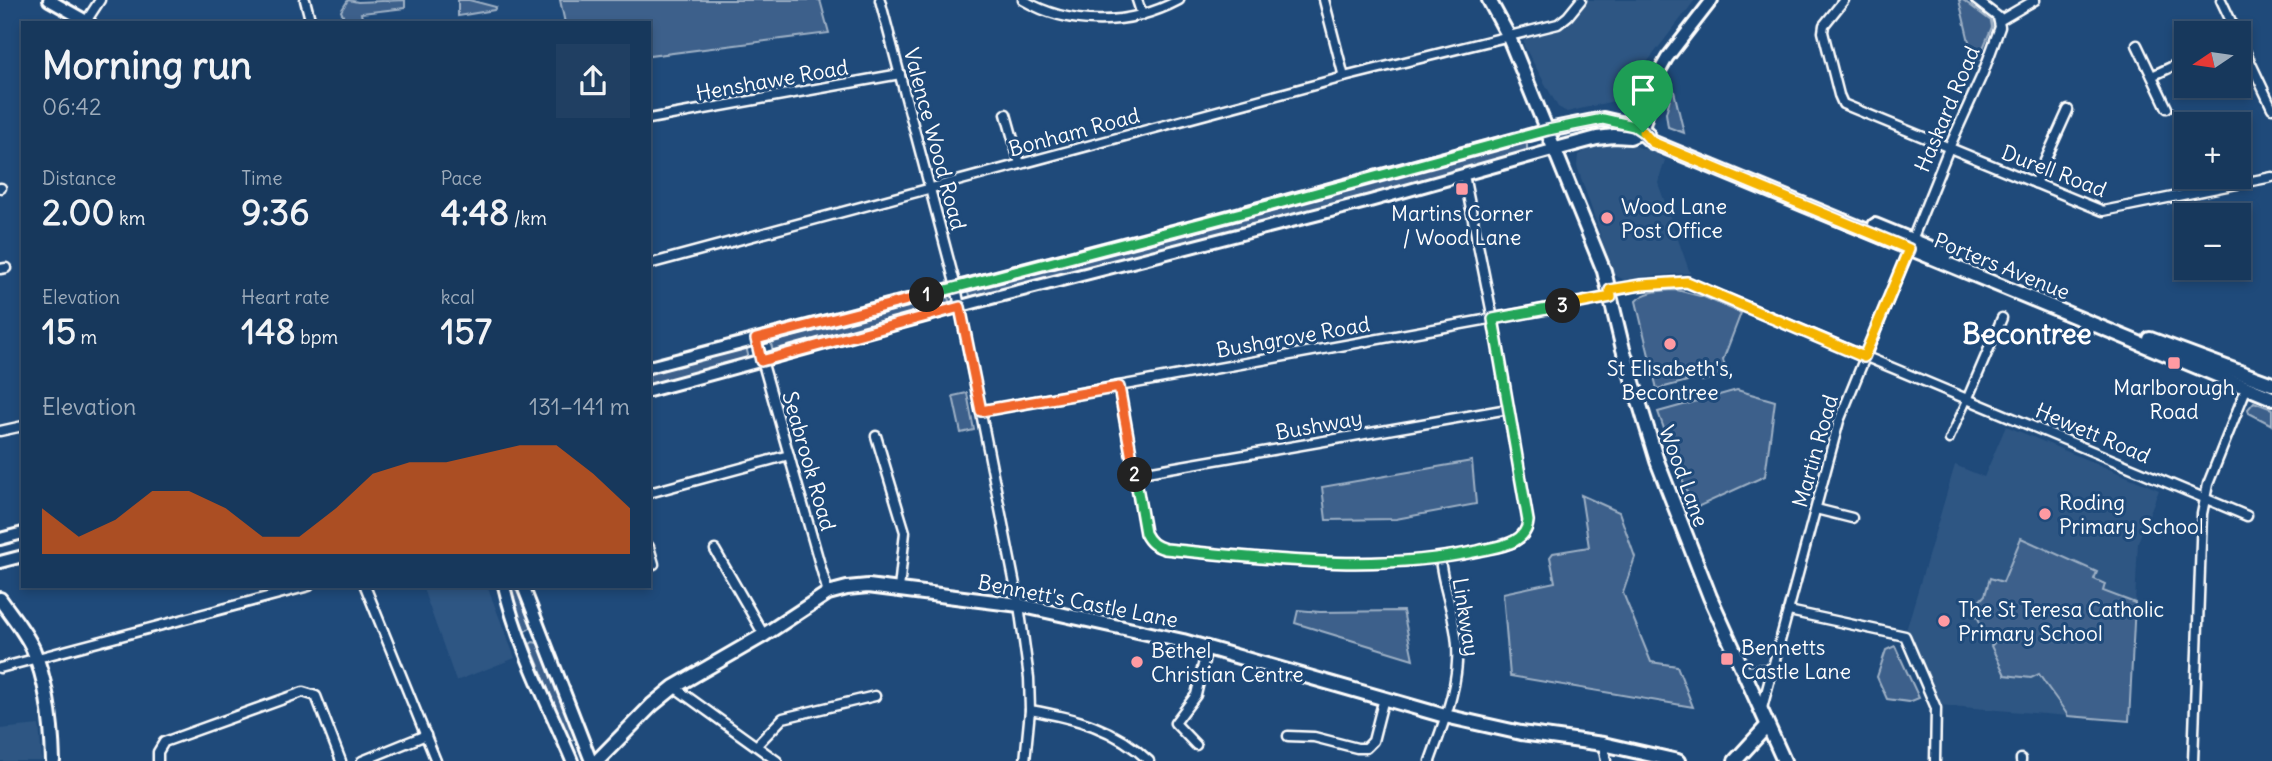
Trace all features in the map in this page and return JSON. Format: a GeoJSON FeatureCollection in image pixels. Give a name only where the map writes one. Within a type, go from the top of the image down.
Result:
{"type":"FeatureCollection","features":[{"type":"Feature","properties":{"kind":"main road","name":"Wood Lane"},"geometry":{"type":"LineString","coordinates":[[1489,0],[1508,35],[1556,149],[1611,294],[1626,362],[1657,461],[1710,597],[1784,761]]}},
{"type":"Feature","properties":{"kind":"main road","name":"Porters Avenue"},"geometry":{"type":"LineString","coordinates":[[1548,130],[1603,119],[1634,126],[1652,142],[2180,351],[2272,384]]}},
{"type":"Feature","properties":{"kind":"main road"},"geometry":{"type":"LineString","coordinates":[[1556,149],[1597,138],[1630,137],[1643,132]]}},
{"type":"Feature","properties":{"kind":"main road","name":"Porters Avenue"},"geometry":{"type":"LineString","coordinates":[[1911,245],[2272,398]]}},
{"type":"Feature","properties":{"kind":"main road","name":"Bennett's Castle Lane"},"geometry":{"type":"LineString","coordinates":[[597,761],[652,705],[674,687],[764,635],[828,593],[868,586],[1019,606],[1207,648],[1445,716],[1521,733],[1603,744],[1678,761]]}},
{"type":"Feature","properties":{"kind":"main road"},"geometry":{"type":"LineString","coordinates":[[0,599],[29,641],[36,658],[46,695],[52,761]]}},
{"type":"Feature","properties":{"kind":"main road"},"geometry":{"type":"LineString","coordinates":[[1735,761],[1767,726]]}},
{"type":"Feature","properties":{"kind":"street"},"geometry":{"type":"LineString","coordinates":[[49,0],[85,21]]}},
{"type":"Feature","properties":{"kind":"street"},"geometry":{"type":"LineString","coordinates":[[88,21],[100,0]]}},
{"type":"Feature","properties":{"kind":"street"},"geometry":{"type":"LineString","coordinates":[[305,0],[310,21]]}},
{"type":"Feature","properties":{"kind":"street","name":"Valence Wood Road"},"geometry":{"type":"LineString","coordinates":[[880,0],[956,288],[1019,606],[1030,678],[1025,761]]}},
{"type":"Feature","properties":{"kind":"street"},"geometry":{"type":"LineString","coordinates":[[1023,0],[1047,11],[1084,20],[1123,19],[1142,15],[1179,0]]}},
{"type":"Feature","properties":{"kind":"street"},"geometry":{"type":"LineString","coordinates":[[1138,0],[1142,15]]}},
{"type":"Feature","properties":{"kind":"street"},"geometry":{"type":"LineString","coordinates":[[1324,0],[1344,77]]}},
{"type":"Feature","properties":{"kind":"street","name":"Bonham Road"},"geometry":{"type":"LineString","coordinates":[[651,263],[1344,77],[1558,24],[1569,16],[1581,0]]}},
{"type":"Feature","properties":{"kind":"street"},"geometry":{"type":"LineString","coordinates":[[1643,132],[1658,74],[1667,58],[1712,0]]}},
{"type":"Feature","properties":{"kind":"street","name":"Durell Road"},"geometry":{"type":"LineString","coordinates":[[1844,0],[1824,25],[1823,32],[1843,104],[1949,148],[2103,211],[2272,177]]}},
{"type":"Feature","properties":{"kind":"street"},"geometry":{"type":"LineString","coordinates":[[1976,0],[1999,21],[2035,0]]}},
{"type":"Feature","properties":{"kind":"street"},"geometry":{"type":"LineString","coordinates":[[2221,0],[2232,21]]}},
{"type":"Feature","properties":{"kind":"street","name":"Haskard Road"},"geometry":{"type":"LineString","coordinates":[[1911,245],[1949,148],[1983,73],[2000,26],[1999,21]]}},
{"type":"Feature","properties":{"kind":"street"},"geometry":{"type":"LineString","coordinates":[[2137,45],[2167,108]]}},
{"type":"Feature","properties":{"kind":"street"},"geometry":{"type":"LineString","coordinates":[[2251,61],[2272,108]]}},
{"type":"Feature","properties":{"kind":"street"},"geometry":{"type":"LineString","coordinates":[[2152,76],[2174,66]]}},
{"type":"Feature","properties":{"kind":"street","name":"Henshawe Road"},"geometry":{"type":"LineString","coordinates":[[651,119],[900,74]]}},
{"type":"Feature","properties":{"kind":"street"},"geometry":{"type":"LineString","coordinates":[[2035,183],[2068,110]]}},
{"type":"Feature","properties":{"kind":"street"},"geometry":{"type":"LineString","coordinates":[[1006,114],[1020,164]]}},
{"type":"Feature","properties":{"kind":"street"},"geometry":{"type":"LineString","coordinates":[[651,365],[1383,176],[1548,130]]}},
{"type":"Feature","properties":{"kind":"street"},"geometry":{"type":"LineString","coordinates":[[651,390],[1464,176],[1556,149]]}},
{"type":"Feature","properties":{"kind":"street"},"geometry":{"type":"LineString","coordinates":[[1119,387],[1145,533],[1155,546],[1292,561],[1394,563],[1440,559],[1517,541],[1528,528],[1528,521],[1493,319],[1464,176]]}},
{"type":"Feature","properties":{"kind":"street","name":"Martin Road"},"geometry":{"type":"LineString","coordinates":[[1761,712],[1839,421],[1911,245]]}},
{"type":"Feature","properties":{"kind":"street","name":"Hewett Road"},"geometry":{"type":"LineString","coordinates":[[1611,294],[1641,285],[1687,282],[2247,516]]}},
{"type":"Feature","properties":{"kind":"street","name":"Bushgrove Road"},"geometry":{"type":"LineString","coordinates":[[981,411],[1493,319],[1611,294]]}},
{"type":"Feature","properties":{"kind":"street"},"geometry":{"type":"LineString","coordinates":[[1950,440],[2002,318]]}},
{"type":"Feature","properties":{"kind":"street","name":"Seabrook Road"},"geometry":{"type":"LineString","coordinates":[[756,339],[828,593]]}},
{"type":"Feature","properties":{"kind":"street"},"geometry":{"type":"LineString","coordinates":[[2193,761],[2202,514],[2213,471],[2246,389]]}},
{"type":"Feature","properties":{"kind":"street","name":"Bushway"},"geometry":{"type":"LineString","coordinates":[[1135,474],[1508,409]]}},
{"type":"Feature","properties":{"kind":"street"},"geometry":{"type":"LineString","coordinates":[[0,431],[21,426]]}},
{"type":"Feature","properties":{"kind":"street"},"geometry":{"type":"LineString","coordinates":[[876,436],[905,532],[899,589]]}},
{"type":"Feature","properties":{"kind":"street"},"geometry":{"type":"LineString","coordinates":[[651,492],[789,455]]}},
{"type":"Feature","properties":{"kind":"street"},"geometry":{"type":"LineString","coordinates":[[1816,509],[1852,518]]}},
{"type":"Feature","properties":{"kind":"street"},"geometry":{"type":"LineString","coordinates":[[0,539],[21,534]]}},
{"type":"Feature","properties":{"kind":"street"},"geometry":{"type":"LineString","coordinates":[[715,550],[764,635]]}},
{"type":"Feature","properties":{"kind":"street"},"geometry":{"type":"LineString","coordinates":[[651,554],[654,565]]}},
{"type":"Feature","properties":{"kind":"street"},"geometry":{"type":"LineString","coordinates":[[0,562],[21,557]]}},
{"type":"Feature","properties":{"kind":"street","name":"Linkway"},"geometry":{"type":"LineString","coordinates":[[1430,761],[1445,716],[1457,666],[1457,645],[1440,559]]}},
{"type":"Feature","properties":{"kind":"street"},"geometry":{"type":"LineString","coordinates":[[0,668],[301,588]]}},
{"type":"Feature","properties":{"kind":"street"},"geometry":{"type":"LineString","coordinates":[[366,588],[436,761]]}},
{"type":"Feature","properties":{"kind":"street"},"geometry":{"type":"LineString","coordinates":[[504,588],[510,611],[572,761]]}},
{"type":"Feature","properties":{"kind":"street"},"geometry":{"type":"LineString","coordinates":[[524,588],[591,761]]}},
{"type":"Feature","properties":{"kind":"street"},"geometry":{"type":"LineString","coordinates":[[1789,611],[1905,636],[1936,708],[1935,761]]}},
{"type":"Feature","properties":{"kind":"street"},"geometry":{"type":"LineString","coordinates":[[522,641],[542,632]]}},
{"type":"Feature","properties":{"kind":"street"},"geometry":{"type":"LineString","coordinates":[[1196,745],[1175,723],[1196,695],[1207,648]]}},
{"type":"Feature","properties":{"kind":"street"},"geometry":{"type":"LineString","coordinates":[[1743,671],[1773,669]]}},
{"type":"Feature","properties":{"kind":"street"},"geometry":{"type":"LineString","coordinates":[[674,687],[777,761]]}},
{"type":"Feature","properties":{"kind":"street"},"geometry":{"type":"LineString","coordinates":[[158,761],[158,752],[164,742],[303,692],[316,696],[341,761]]}},
{"type":"Feature","properties":{"kind":"street"},"geometry":{"type":"LineString","coordinates":[[757,745],[783,718],[875,696]]}},
{"type":"Feature","properties":{"kind":"street"},"geometry":{"type":"LineString","coordinates":[[1288,736],[1314,737],[1366,748],[1373,741],[1384,698]]}},
{"type":"Feature","properties":{"kind":"street"},"geometry":{"type":"LineString","coordinates":[[1030,710],[1076,719],[1132,745],[1149,761]]}},
{"type":"Feature","properties":{"kind":"street"},"geometry":{"type":"LineString","coordinates":[[362,761],[426,735]]}},
{"type":"Feature","properties":{"kind":"street"},"geometry":{"type":"LineString","coordinates":[[1603,744],[1606,761]]}},
{"type":"Feature","properties":{"kind":"shaded area"},"geometry":{"type":"Polygon","coordinates":[[[348,0],[405,0],[405,8],[361,13],[363,21],[345,21],[341,11],[348,0]]]}},
{"type":"Feature","properties":{"kind":"shaded area"},"geometry":{"type":"Polygon","coordinates":[[[458,0],[496,7],[494,10],[458,16],[458,0]]]}},
{"type":"Feature","properties":{"kind":"shaded area"},"geometry":{"type":"Polygon","coordinates":[[[560,0],[820,0],[829,33],[651,56],[651,21],[565,21],[560,0]]]}},
{"type":"Feature","properties":{"kind":"shaded area"},"geometry":{"type":"Polygon","coordinates":[[[1585,0],[1695,0],[1618,100],[1567,112],[1558,107],[1524,46],[1524,41],[1525,37],[1566,23],[1585,0]]]}},
{"type":"Feature","properties":{"kind":"shaded area"},"geometry":{"type":"Polygon","coordinates":[[[1959,0],[1963,0],[1991,21],[1992,27],[1978,60],[1973,58],[1959,0]]]}},
{"type":"Feature","properties":{"kind":"shaded area"},"geometry":{"type":"Polygon","coordinates":[[[1673,87],[1684,133],[1668,127],[1666,113],[1673,87]]]}},
{"type":"Feature","properties":{"kind":"shaded area"},"geometry":{"type":"Polygon","coordinates":[[[1527,140],[1527,153],[971,299],[968,288],[1527,140]]]}},
{"type":"Feature","properties":{"kind":"shaded area"},"geometry":{"type":"Polygon","coordinates":[[[1621,141],[1655,153],[1665,160],[1658,183],[1690,273],[1625,280],[1614,275],[1577,166],[1578,155],[1588,149],[1621,141]]]}},
{"type":"Feature","properties":{"kind":"shaded area"},"geometry":{"type":"Polygon","coordinates":[[[1677,290],[1704,297],[1741,313],[1723,360],[1727,374],[1657,389],[1636,301],[1650,293],[1677,290]]]}},
{"type":"Feature","properties":{"kind":"shaded area"},"geometry":{"type":"Polygon","coordinates":[[[947,293],[950,305],[773,352],[770,339],[947,293]]]}},
{"type":"Feature","properties":{"kind":"shaded area"},"geometry":{"type":"Polygon","coordinates":[[[746,346],[749,359],[651,384],[651,370],[746,346]]]}},
{"type":"Feature","properties":{"kind":"shaded area"},"geometry":{"type":"Polygon","coordinates":[[[1737,390],[1775,401],[1765,476],[1693,509],[1658,412],[1737,390]]]}},
{"type":"Feature","properties":{"kind":"shaded area"},"geometry":{"type":"Polygon","coordinates":[[[967,393],[974,430],[961,433],[953,396],[967,393]]]}},
{"type":"Feature","properties":{"kind":"shaded area"},"geometry":{"type":"Polygon","coordinates":[[[2254,402],[2272,409],[2272,425],[2249,413],[2248,409],[2254,402]]]}},
{"type":"Feature","properties":{"kind":"shaded area"},"geometry":{"type":"Polygon","coordinates":[[[2006,426],[2159,490],[2138,542],[2135,603],[2103,591],[2094,579],[2097,573],[2003,583],[1990,579],[1985,595],[1973,608],[1994,644],[1991,645],[2039,673],[2068,716],[1939,705],[1905,634],[1955,465],[1984,477],[2006,426]]]}},
{"type":"Feature","properties":{"kind":"shaded area"},"geometry":{"type":"Polygon","coordinates":[[[1472,461],[1476,504],[1396,519],[1326,520],[1322,487],[1472,461]]]}},
{"type":"Feature","properties":{"kind":"shaded area"},"geometry":{"type":"Polygon","coordinates":[[[1581,495],[1619,512],[1635,557],[1623,593],[1651,662],[1677,666],[1693,707],[1510,676],[1503,593],[1555,582],[1550,557],[1553,553],[1589,547],[1581,495]]]}},
{"type":"Feature","properties":{"kind":"shaded area"},"geometry":{"type":"Polygon","coordinates":[[[2021,538],[2097,572],[2094,579],[2105,584],[2103,591],[2135,603],[2129,721],[2068,716],[2039,674],[2031,678],[2005,675],[1991,646],[1994,643],[1990,636],[1987,637],[1973,608],[1985,595],[1990,578],[2003,582],[2021,538]]]}},
{"type":"Feature","properties":{"kind":"shaded area"},"geometry":{"type":"Polygon","coordinates":[[[423,588],[488,588],[515,658],[456,681],[423,588]]]}},
{"type":"Feature","properties":{"kind":"shaded area"},"geometry":{"type":"Polygon","coordinates":[[[510,588],[516,588],[532,627],[525,631],[513,604],[510,588]]]}},
{"type":"Feature","properties":{"kind":"shaded area"},"geometry":{"type":"Polygon","coordinates":[[[1298,610],[1403,611],[1413,659],[1295,623],[1298,610]]]}},
{"type":"Feature","properties":{"kind":"shaded area"},"geometry":{"type":"Polygon","coordinates":[[[530,644],[542,644],[576,739],[569,741],[530,644]]]}},
{"type":"Feature","properties":{"kind":"shaded area"},"geometry":{"type":"Polygon","coordinates":[[[1895,646],[1919,698],[1909,702],[1887,699],[1877,677],[1886,650],[1895,646]]]}},
{"type":"Feature","properties":{"kind":"shaded area"},"geometry":{"type":"Polygon","coordinates":[[[39,725],[42,761],[0,761],[0,729],[39,725]]]}},
{"type":"Feature","properties":{"kind":"place","name":"Martins Corner / Wood Lane"},"geometry":{"type":"Point","coordinates":[1462,189]}},
{"type":"Feature","properties":{"kind":"place","name":"Wood Lane Post Office"},"geometry":{"type":"Point","coordinates":[1607,218]}},
{"type":"Feature","properties":{"kind":"place","name":"St Elisabeth's, Becontree"},"geometry":{"type":"Point","coordinates":[1670,344]}},
{"type":"Feature","properties":{"kind":"place","name":"Marlborough Road"},"geometry":{"type":"Point","coordinates":[2174,363]}},
{"type":"Feature","properties":{"kind":"place","name":"Roding Primary School"},"geometry":{"type":"Point","coordinates":[2045,514]}},
{"type":"Feature","properties":{"kind":"place","name":"The St Teresa Catholic Primary School"},"geometry":{"type":"Point","coordinates":[1944,621]}},
{"type":"Feature","properties":{"kind":"place","name":"Bennetts Castle Lane"},"geometry":{"type":"Point","coordinates":[1727,659]}},
{"type":"Feature","properties":{"kind":"place","name":"Bethel Christian Centre"},"geometry":{"type":"Point","coordinates":[1137,662]}},
{"type":"Feature","properties":{"kind":"district","name":"Becontree"},"geometry":{"type":"Point","coordinates":[2027,334]}},
{"type":"Feature","properties":{"kind":"route"},"geometry":{"type":"LineString","coordinates":[[1603,119],[1634,126],[1643,132],[1652,142],[1909,249],[1864,357],[1687,282],[1610,290],[1611,297],[1493,319],[1528,521],[1528,528],[1523,536],[1506,545],[1440,559],[1394,563],[1292,561],[1155,546],[1145,533],[1119,387],[981,411],[960,307],[761,361],[756,339],[1548,130],[1603,119]]}}]}
